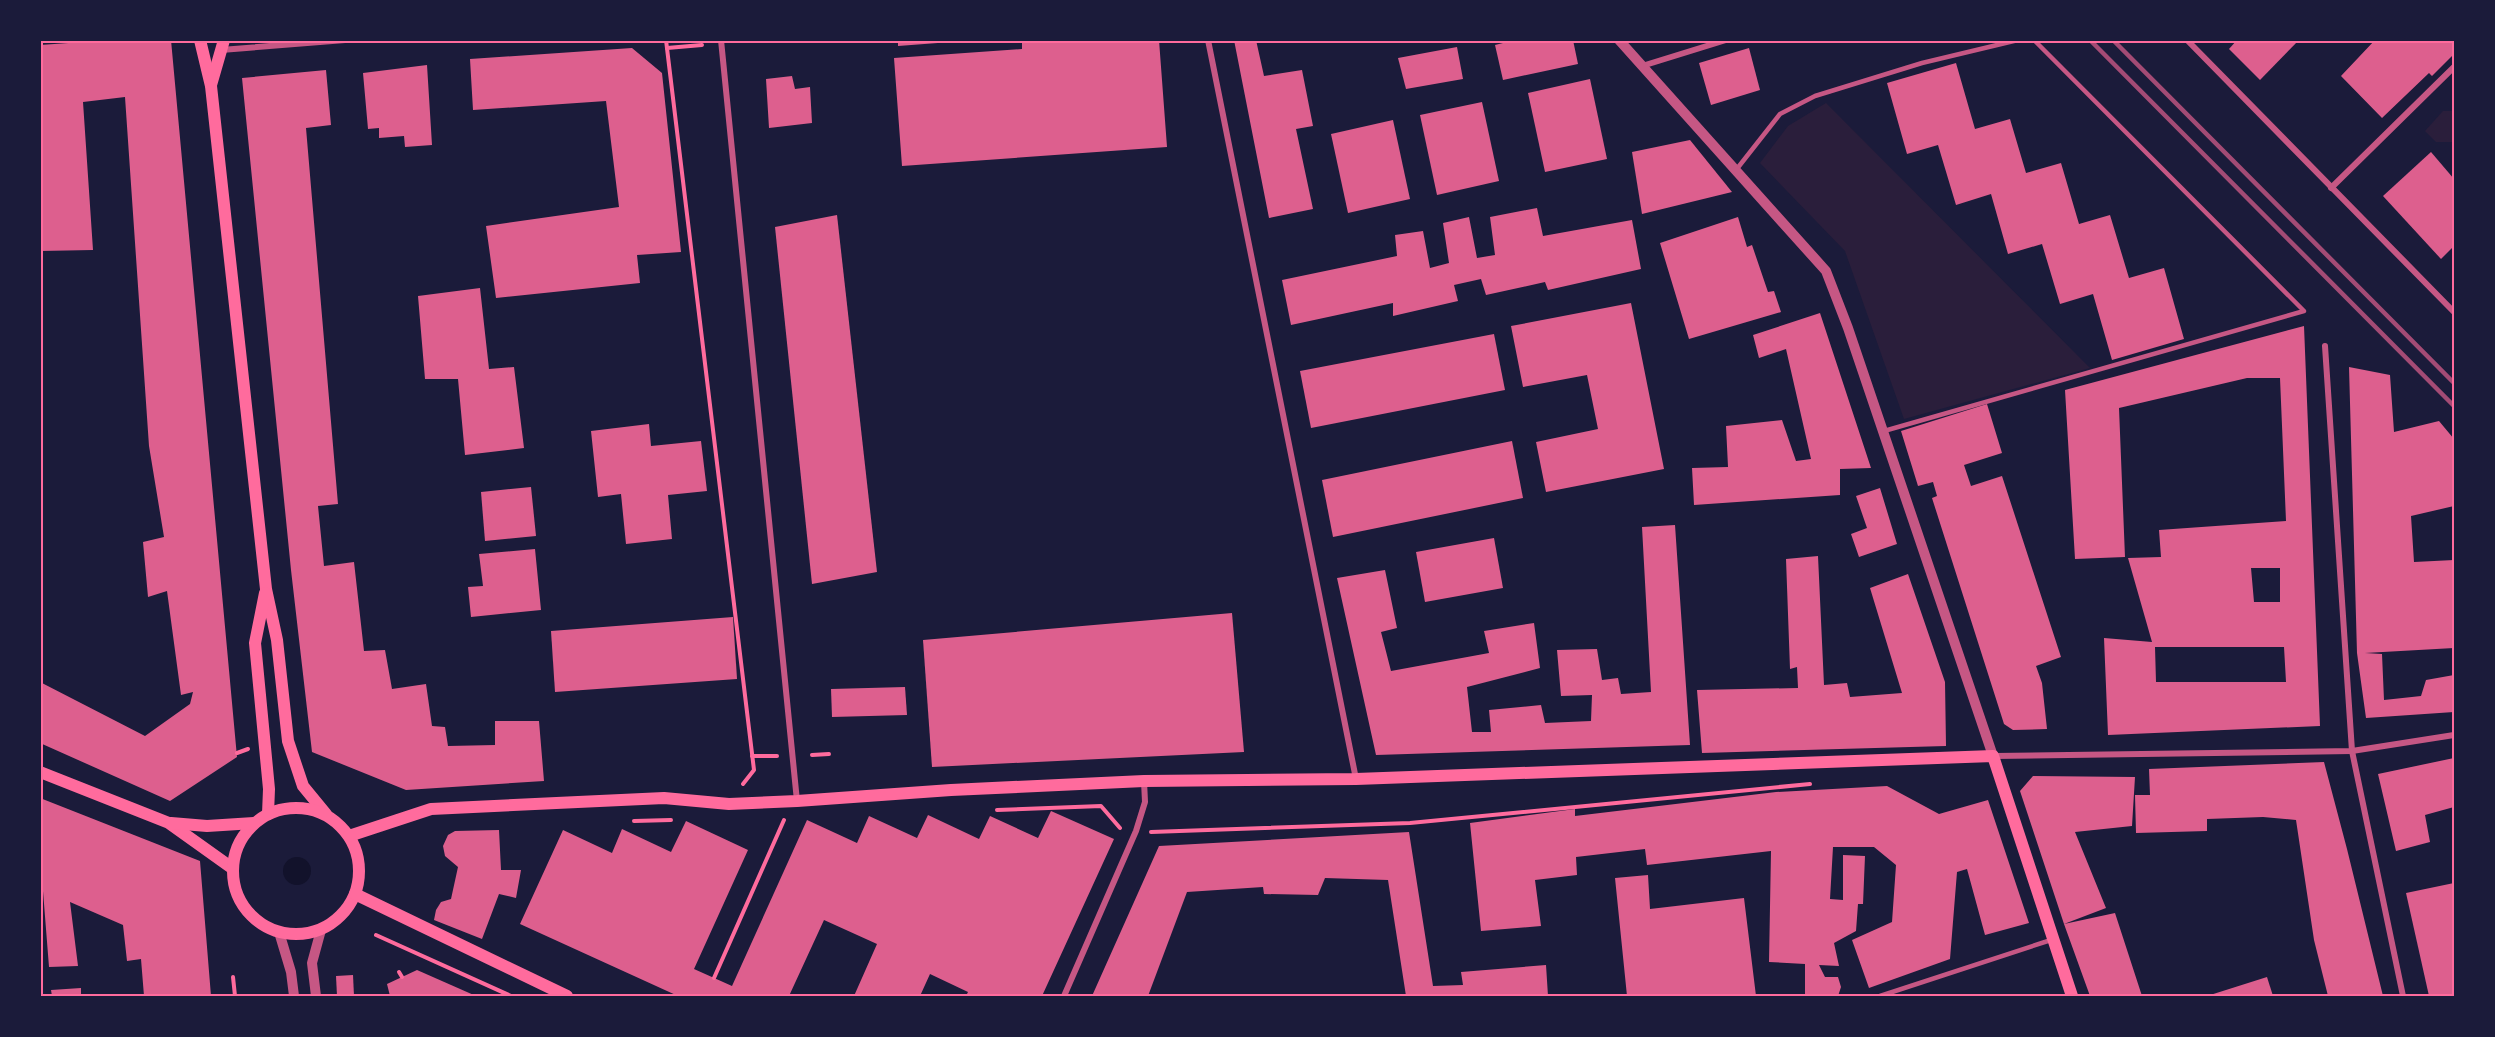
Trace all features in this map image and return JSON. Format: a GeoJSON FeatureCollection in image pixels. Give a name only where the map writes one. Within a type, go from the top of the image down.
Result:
{"type":"FeatureCollection","features":[{"type":"Feature","properties":{"kind":"main road"},"geometry":{"type":"LineString","coordinates":[[201,40],[211,86],[266,589],[278,640],[288,741],[303,786],[326,814],[349,836],[356,849],[359,864],[359,879],[348,908],[337,920],[321,930],[294,934],[279,932],[261,924],[246,910],[236,892],[232,868],[243,836],[254,823],[284,808],[302,807],[326,814]]}},
{"type":"Feature","properties":{"kind":"main road"},"geometry":{"type":"LineString","coordinates":[[211,86],[222,45]]}},
{"type":"Feature","properties":{"kind":"main road"},"geometry":{"type":"LineString","coordinates":[[266,589],[255,643],[269,789],[268,814]]}},
{"type":"Feature","properties":{"kind":"main road"},"geometry":{"type":"LineString","coordinates":[[349,836],[430,809],[664,798],[729,804],[951,790],[1144,782],[1356,779],[1993,756],[2072,996]]}},
{"type":"Feature","properties":{"kind":"main road"},"geometry":{"type":"LineString","coordinates":[[40,772],[169,823],[232,868]]}},
{"type":"Feature","properties":{"kind":"main road"},"geometry":{"type":"LineString","coordinates":[[169,823],[207,826],[254,823]]}},
{"type":"Feature","properties":{"kind":"main road"},"geometry":{"type":"LineString","coordinates":[[355,894],[567,996]]}},
{"type":"Feature","properties":{"kind":"street"},"geometry":{"type":"LineString","coordinates":[[222,45],[345,40]]}},
{"type":"Feature","properties":{"kind":"street"},"geometry":{"type":"LineString","coordinates":[[721,40],[797,801]]}},
{"type":"Feature","properties":{"kind":"street"},"geometry":{"type":"LineString","coordinates":[[1208,40],[1356,779]]}},
{"type":"Feature","properties":{"kind":"street"},"geometry":{"type":"LineString","coordinates":[[1619,40],[1826,271],[1883,431],[1993,756],[2352,751],[2454,735]]}},
{"type":"Feature","properties":{"kind":"street"},"geometry":{"type":"LineString","coordinates":[[1642,66],[1726,40]]}},
{"type":"Feature","properties":{"kind":"street"},"geometry":{"type":"LineString","coordinates":[[2187,40],[2454,312]]}},
{"type":"Feature","properties":{"kind":"street"},"geometry":{"type":"LineString","coordinates":[[2331,188],[2454,67]]}},
{"type":"Feature","properties":{"kind":"street"},"geometry":{"type":"LineString","coordinates":[[2325,346],[2352,751],[2403,996]]}},
{"type":"Feature","properties":{"kind":"street"},"geometry":{"type":"LineString","coordinates":[[1064,996],[1136,831],[1146,802],[1144,782]]}},
{"type":"Feature","properties":{"kind":"street"},"geometry":{"type":"LineString","coordinates":[[316,996],[312,963],[321,930]]}},
{"type":"Feature","properties":{"kind":"street"},"geometry":{"type":"LineString","coordinates":[[279,932],[291,972],[294,996]]}},
{"type":"Feature","properties":{"kind":"lane"},"geometry":{"type":"LineString","coordinates":[[1736,170],[1780,114],[1815,96],[1922,63],[2018,40]]}},
{"type":"Feature","properties":{"kind":"lane"},"geometry":{"type":"LineString","coordinates":[[1883,431],[2304,311],[2034,40]]}},
{"type":"Feature","properties":{"kind":"lane"},"geometry":{"type":"LineString","coordinates":[[1880,996],[2054,939]]}},
{"type":"Feature","properties":{"kind":"path"},"geometry":{"type":"LineString","coordinates":[[666,40],[752,756],[753,770],[743,785],[728,785],[729,804]]}},
{"type":"Feature","properties":{"kind":"path"},"geometry":{"type":"LineString","coordinates":[[667,48],[702,45]]}},
{"type":"Feature","properties":{"kind":"path"},"geometry":{"type":"LineString","coordinates":[[237,753],[243,750]]}},
{"type":"Feature","properties":{"kind":"path"},"geometry":{"type":"LineString","coordinates":[[812,755],[829,754]]}},
{"type":"Feature","properties":{"kind":"path"},"geometry":{"type":"LineString","coordinates":[[752,756],[778,756]]}},
{"type":"Feature","properties":{"kind":"path"},"geometry":{"type":"LineString","coordinates":[[1161,832],[1410,823],[1812,784]]}},
{"type":"Feature","properties":{"kind":"path"},"geometry":{"type":"LineString","coordinates":[[714,978],[786,817]]}},
{"type":"Feature","properties":{"kind":"path"},"geometry":{"type":"LineString","coordinates":[[376,935],[512,996]]}},
{"type":"Feature","properties":{"kind":"path"},"geometry":{"type":"LineString","coordinates":[[399,972],[402,977]]}},
{"type":"Feature","properties":{"kind":"path"},"geometry":{"type":"LineString","coordinates":[[233,977],[235,996]]}},
{"type":"Feature","properties":{"kind":"shaded area"},"geometry":{"type":"Polygon","coordinates":[[[1826,103],[2090,368],[1904,419],[1845,251],[1760,163],[1788,126],[1826,103]]]}},
{"type":"Feature","properties":{"kind":"shaded area"},"geometry":{"type":"Polygon","coordinates":[[[2443,111],[2454,111],[2454,142],[2436,142],[2425,131],[2443,111]]]}},
{"type":"Feature","properties":{"kind":"shaded area"},"geometry":{"type":"Polygon","coordinates":[[[297,857],[307,861],[311,871],[307,881],[297,885],[287,881],[283,871],[287,861],[297,857]]]}},
{"type":"Feature","properties":{"kind":"building"},"geometry":{"type":"Polygon","coordinates":[[[111,40],[171,40],[237,757],[170,801],[40,743],[40,682],[145,736],[190,704],[193,692],[181,695],[167,591],[148,597],[143,542],[164,537],[149,446],[125,97],[83,102],[93,250],[40,251],[40,45],[111,40]]]}},
{"type":"Feature","properties":{"kind":"building"},"geometry":{"type":"Polygon","coordinates":[[[898,40],[951,40],[951,42],[898,46],[898,40]]]}},
{"type":"Feature","properties":{"kind":"building"},"geometry":{"type":"Polygon","coordinates":[[[1022,40],[1159,40],[1167,147],[902,166],[894,58],[1022,49],[1022,40]]]}},
{"type":"Feature","properties":{"kind":"building"},"geometry":{"type":"Polygon","coordinates":[[[1234,40],[1256,40],[1264,76],[1302,70],[1313,126],[1296,129],[1313,209],[1269,218],[1234,40]]]}},
{"type":"Feature","properties":{"kind":"building"},"geometry":{"type":"Polygon","coordinates":[[[1515,40],[1573,40],[1578,64],[1503,80],[1495,45],[1515,40]]]}},
{"type":"Feature","properties":{"kind":"building"},"geometry":{"type":"Polygon","coordinates":[[[2237,40],[2299,40],[2260,80],[2229,49],[2237,40]]]}},
{"type":"Feature","properties":{"kind":"building"},"geometry":{"type":"Polygon","coordinates":[[[2375,40],[2454,40],[2454,54],[2432,76],[2429,73],[2382,118],[2341,76],[2375,40]]]}},
{"type":"Feature","properties":{"kind":"building"},"geometry":{"type":"Polygon","coordinates":[[[1457,47],[1463,79],[1406,89],[1398,58],[1457,47]]]}},
{"type":"Feature","properties":{"kind":"building"},"geometry":{"type":"Polygon","coordinates":[[[632,48],[662,73],[681,252],[637,255],[640,283],[496,298],[486,226],[619,207],[606,101],[473,110],[470,59],[632,48]]]}},
{"type":"Feature","properties":{"kind":"building"},"geometry":{"type":"Polygon","coordinates":[[[1749,48],[1760,90],[1711,105],[1699,63],[1749,48]]]}},
{"type":"Feature","properties":{"kind":"building"},"geometry":{"type":"Polygon","coordinates":[[[1956,63],[1975,129],[2010,119],[2026,173],[2061,163],[2079,224],[2110,215],[2129,278],[2164,268],[2184,339],[2112,360],[2093,294],[2060,304],[2042,244],[2008,254],[1991,194],[1956,205],[1938,145],[1907,154],[1887,83],[1956,63]]]}},
{"type":"Feature","properties":{"kind":"building"},"geometry":{"type":"Polygon","coordinates":[[[427,65],[432,145],[405,147],[404,136],[379,138],[379,128],[368,129],[363,73],[427,65]]]}},
{"type":"Feature","properties":{"kind":"building"},"geometry":{"type":"Polygon","coordinates":[[[326,70],[331,125],[306,128],[338,504],[318,506],[324,566],[354,562],[364,651],[385,650],[392,689],[426,684],[432,726],[445,727],[448,746],[495,745],[495,721],[539,721],[544,781],[406,790],[312,752],[291,570],[242,78],[326,70]]]}},
{"type":"Feature","properties":{"kind":"building"},"geometry":{"type":"Polygon","coordinates":[[[792,76],[795,89],[810,87],[812,123],[769,128],[766,79],[792,76]]]}},
{"type":"Feature","properties":{"kind":"building"},"geometry":{"type":"Polygon","coordinates":[[[1590,79],[1607,159],[1545,172],[1528,93],[1590,79]]]}},
{"type":"Feature","properties":{"kind":"building"},"geometry":{"type":"Polygon","coordinates":[[[1482,102],[1499,181],[1437,195],[1420,115],[1482,102]]]}},
{"type":"Feature","properties":{"kind":"building"},"geometry":{"type":"Polygon","coordinates":[[[1393,120],[1410,199],[1348,213],[1331,134],[1393,120]]]}},
{"type":"Feature","properties":{"kind":"building"},"geometry":{"type":"Polygon","coordinates":[[[1690,140],[1732,192],[1642,214],[1632,152],[1690,140]]]}},
{"type":"Feature","properties":{"kind":"building"},"geometry":{"type":"Polygon","coordinates":[[[2431,152],[2454,179],[2454,246],[2441,259],[2383,196],[2431,152]]]}},
{"type":"Feature","properties":{"kind":"building"},"geometry":{"type":"Polygon","coordinates":[[[1537,208],[1543,236],[1632,220],[1641,269],[1548,290],[1545,282],[1486,295],[1481,279],[1454,285],[1458,301],[1393,316],[1393,303],[1291,325],[1282,280],[1397,256],[1395,235],[1423,231],[1430,268],[1449,263],[1443,223],[1469,217],[1477,258],[1495,255],[1490,217],[1537,208]]]}},
{"type":"Feature","properties":{"kind":"building"},"geometry":{"type":"Polygon","coordinates":[[[837,215],[877,572],[812,584],[775,227],[837,215]]]}},
{"type":"Feature","properties":{"kind":"building"},"geometry":{"type":"Polygon","coordinates":[[[1738,217],[1747,247],[1752,245],[1768,292],[1774,291],[1781,312],[1689,339],[1660,243],[1738,217]]]}},
{"type":"Feature","properties":{"kind":"building"},"geometry":{"type":"Polygon","coordinates":[[[480,288],[489,369],[514,367],[524,448],[465,455],[458,379],[425,379],[418,296],[480,288]]]}},
{"type":"Feature","properties":{"kind":"building"},"geometry":{"type":"Polygon","coordinates":[[[1631,303],[1664,469],[1546,492],[1536,442],[1598,429],[1587,375],[1523,387],[1511,326],[1631,303]]]}},
{"type":"Feature","properties":{"kind":"building"},"geometry":{"type":"Polygon","coordinates":[[[1820,313],[1871,468],[1840,469],[1840,495],[1694,505],[1692,468],[1728,467],[1726,426],[1782,420],[1796,461],[1811,459],[1786,349],[1759,358],[1753,335],[1820,313]]]}},
{"type":"Feature","properties":{"kind":"building"},"geometry":{"type":"Polygon","coordinates":[[[2304,326],[2320,726],[2108,735],[2104,638],[2152,642],[2128,558],[2161,557],[2159,530],[2286,521],[2280,378],[2247,378],[2119,408],[2125,557],[2075,559],[2065,390],[2304,326]],[[2251,568],[2254,602],[2280,602],[2280,568],[2251,568]],[[2155,647],[2156,682],[2286,682],[2284,647],[2155,647]]]}},
{"type":"Feature","properties":{"kind":"building"},"geometry":{"type":"Polygon","coordinates":[[[1494,334],[1505,390],[1311,428],[1300,371],[1494,334]]]}},
{"type":"Feature","properties":{"kind":"building"},"geometry":{"type":"Polygon","coordinates":[[[2349,367],[2390,375],[2394,432],[2439,421],[2454,439],[2454,506],[2411,516],[2414,562],[2454,560],[2454,648],[2365,653],[2382,654],[2384,700],[2421,696],[2426,680],[2454,675],[2454,712],[2366,718],[2357,653],[2349,367]]]}},
{"type":"Feature","properties":{"kind":"building"},"geometry":{"type":"Polygon","coordinates":[[[1987,404],[2002,453],[1964,465],[1971,486],[2002,476],[2061,657],[2036,666],[2042,683],[2047,729],[2013,730],[2004,724],[1932,498],[1937,496],[1933,482],[1918,486],[1901,431],[1987,404]]]}},
{"type":"Feature","properties":{"kind":"building"},"geometry":{"type":"Polygon","coordinates":[[[649,424],[651,446],[701,441],[707,491],[668,495],[672,539],[626,544],[621,494],[598,497],[591,431],[649,424]]]}},
{"type":"Feature","properties":{"kind":"building"},"geometry":{"type":"Polygon","coordinates":[[[1512,441],[1523,498],[1333,537],[1322,480],[1512,441]]]}},
{"type":"Feature","properties":{"kind":"building"},"geometry":{"type":"Polygon","coordinates":[[[531,487],[536,536],[485,541],[481,492],[531,487]]]}},
{"type":"Feature","properties":{"kind":"building"},"geometry":{"type":"Polygon","coordinates":[[[1880,488],[1897,544],[1859,557],[1851,534],[1867,528],[1856,496],[1880,488]]]}},
{"type":"Feature","properties":{"kind":"building"},"geometry":{"type":"Polygon","coordinates":[[[1675,525],[1690,745],[1376,755],[1337,578],[1385,570],[1397,628],[1381,632],[1391,671],[1489,653],[1484,631],[1534,623],[1540,668],[1467,687],[1472,732],[1491,732],[1489,710],[1541,705],[1545,723],[1591,721],[1592,695],[1561,696],[1557,650],[1597,649],[1602,680],[1618,678],[1621,694],[1651,692],[1642,527],[1675,525]]]}},
{"type":"Feature","properties":{"kind":"building"},"geometry":{"type":"Polygon","coordinates":[[[1494,538],[1503,588],[1425,602],[1416,552],[1494,538]]]}},
{"type":"Feature","properties":{"kind":"building"},"geometry":{"type":"Polygon","coordinates":[[[535,549],[541,610],[471,617],[468,587],[483,586],[479,554],[535,549]]]}},
{"type":"Feature","properties":{"kind":"building"},"geometry":{"type":"Polygon","coordinates":[[[1818,556],[1824,685],[1847,683],[1850,697],[1902,693],[1870,588],[1908,574],[1945,682],[1946,746],[1702,753],[1697,690],[1798,688],[1797,667],[1790,669],[1786,559],[1818,556]]]}},
{"type":"Feature","properties":{"kind":"building"},"geometry":{"type":"Polygon","coordinates":[[[1232,613],[1244,752],[932,767],[923,640],[1232,613]]]}},
{"type":"Feature","properties":{"kind":"building"},"geometry":{"type":"Polygon","coordinates":[[[733,617],[737,679],[555,692],[551,631],[733,617]]]}},
{"type":"Feature","properties":{"kind":"building"},"geometry":{"type":"Polygon","coordinates":[[[905,687],[907,715],[832,717],[831,689],[905,687]]]}},
{"type":"Feature","properties":{"kind":"building"},"geometry":{"type":"Polygon","coordinates":[[[2454,758],[2454,807],[2425,815],[2430,842],[2396,851],[2378,774],[2454,758]]]}},
{"type":"Feature","properties":{"kind":"building"},"geometry":{"type":"Polygon","coordinates":[[[2324,762],[2383,996],[2328,996],[2314,940],[2296,820],[2263,817],[2207,819],[2207,831],[2136,833],[2135,795],[2150,795],[2149,769],[2324,762]]]}},
{"type":"Feature","properties":{"kind":"building"},"geometry":{"type":"Polygon","coordinates":[[[2033,776],[2135,777],[2132,826],[2075,832],[2106,908],[2064,924],[2020,791],[2033,776]]]}},
{"type":"Feature","properties":{"kind":"building"},"geometry":{"type":"Polygon","coordinates":[[[1887,786],[1939,814],[1988,800],[2029,923],[1985,935],[1967,869],[1957,872],[1950,959],[1869,988],[1852,940],[1892,922],[1896,865],[1874,847],[1833,847],[1830,899],[1843,900],[1843,855],[1865,856],[1863,904],[1858,904],[1856,931],[1834,943],[1839,966],[1819,965],[1825,977],[1838,977],[1841,987],[1838,996],[1805,996],[1805,964],[1769,962],[1771,851],[1647,865],[1645,849],[1576,857],[1577,875],[1535,880],[1541,926],[1481,931],[1470,823],[1575,809],[1575,816],[1776,792],[1887,786]]]}},
{"type":"Feature","properties":{"kind":"building"},"geometry":{"type":"Polygon","coordinates":[[[40,798],[200,861],[211,996],[144,996],[141,959],[127,961],[123,925],[70,902],[78,966],[49,967],[40,853],[40,798]]]}},
{"type":"Feature","properties":{"kind":"building"},"geometry":{"type":"Polygon","coordinates":[[[1051,811],[1114,839],[1042,996],[966,996],[968,992],[930,974],[920,996],[854,996],[877,944],[824,920],[789,996],[678,996],[520,924],[563,830],[612,853],[622,829],[671,852],[686,821],[748,850],[694,969],[732,986],[807,820],[857,843],[869,816],[917,838],[928,815],[979,839],[990,816],[1038,838],[1051,811]]]}},
{"type":"Feature","properties":{"kind":"building"},"geometry":{"type":"Polygon","coordinates":[[[499,830],[501,870],[521,870],[516,898],[499,894],[482,939],[434,920],[441,902],[451,899],[458,867],[445,856],[443,846],[448,835],[455,831],[499,830]]]}},
{"type":"Feature","properties":{"kind":"building"},"geometry":{"type":"Polygon","coordinates":[[[1409,832],[1433,986],[1463,985],[1461,972],[1546,965],[1548,996],[1406,996],[1388,880],[1325,878],[1318,895],[1264,894],[1263,887],[1187,892],[1148,996],[1092,996],[1159,846],[1409,832]]]}},
{"type":"Feature","properties":{"kind":"building"},"geometry":{"type":"Polygon","coordinates":[[[1648,875],[1650,909],[1744,898],[1756,996],[1627,996],[1615,878],[1648,875]]]}},
{"type":"Feature","properties":{"kind":"building"},"geometry":{"type":"Polygon","coordinates":[[[2454,883],[2454,996],[2429,996],[2406,893],[2454,883]]]}},
{"type":"Feature","properties":{"kind":"building"},"geometry":{"type":"Polygon","coordinates":[[[2115,913],[2142,996],[2090,996],[2064,924],[2115,913]]]}},
{"type":"Feature","properties":{"kind":"building"},"geometry":{"type":"Polygon","coordinates":[[[417,970],[476,996],[390,996],[387,984],[417,970]]]}},
{"type":"Feature","properties":{"kind":"building"},"geometry":{"type":"Polygon","coordinates":[[[353,975],[354,996],[337,996],[336,976],[353,975]]]}},
{"type":"Feature","properties":{"kind":"building"},"geometry":{"type":"Polygon","coordinates":[[[2267,977],[2273,996],[2207,996],[2267,977]]]}},
{"type":"Feature","properties":{"kind":"building"},"geometry":{"type":"Polygon","coordinates":[[[81,988],[81,996],[52,996],[51,990],[81,988]]]}},
{"type":"Feature","properties":{"kind":"railway"},"geometry":{"type":"LineString","coordinates":[[2090,40],[2454,406]]}},
{"type":"Feature","properties":{"kind":"railway"},"geometry":{"type":"LineString","coordinates":[[2113,40],[2454,383]]}}]}
